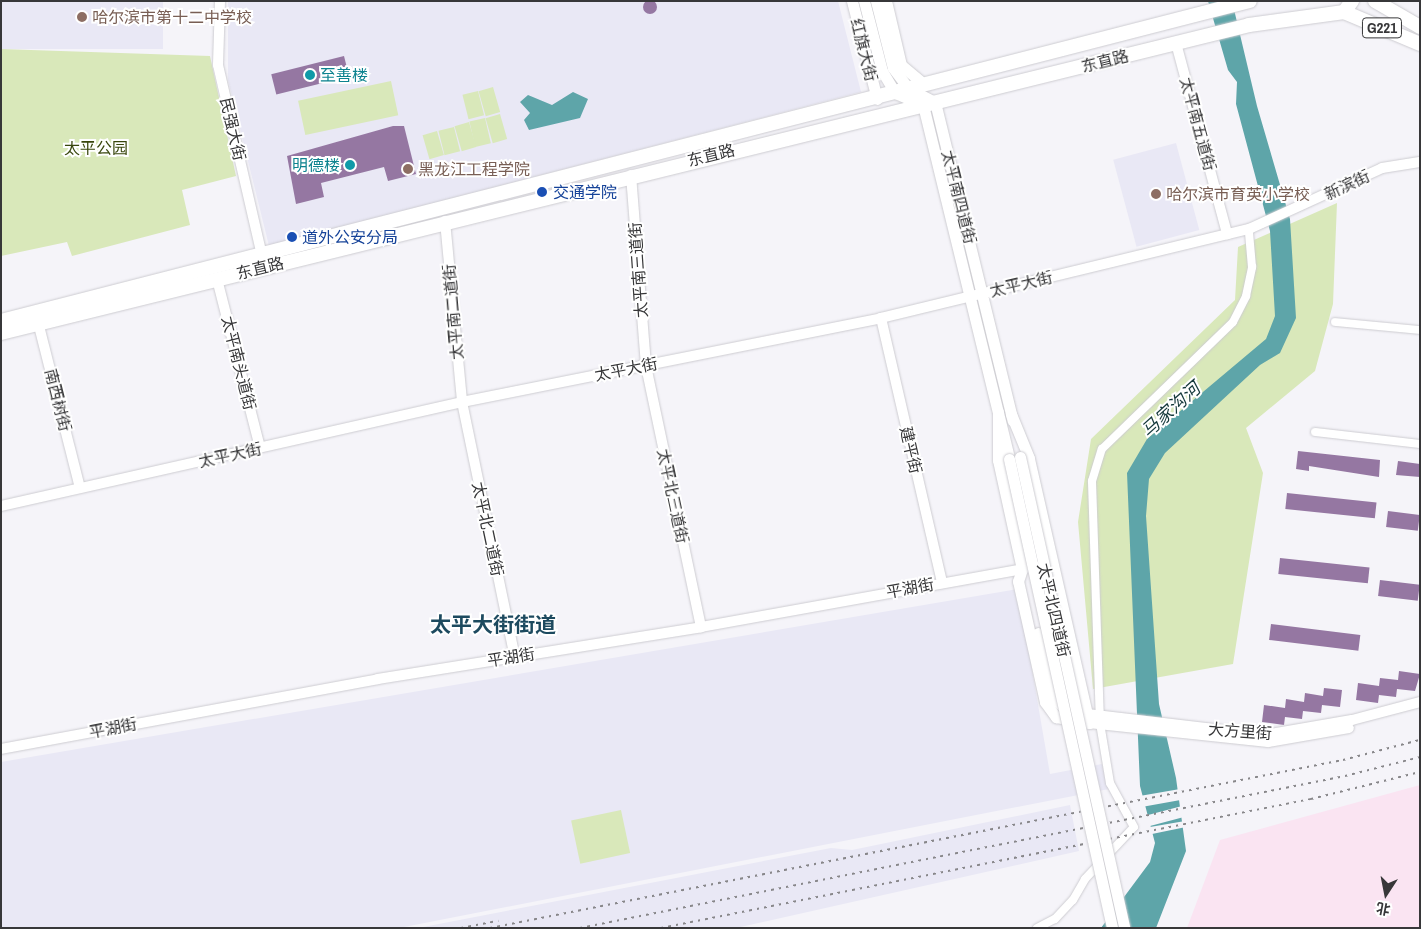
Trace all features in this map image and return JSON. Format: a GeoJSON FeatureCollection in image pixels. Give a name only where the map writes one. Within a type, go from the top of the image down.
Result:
{"type":"FeatureCollection","features":[{"type":"Feature","properties":{"kind":"highway"},"geometry":{"type":"LineString","coordinates":[[1375,1],[1420,27]]}},
{"type":"Feature","properties":{"kind":"highway"},"geometry":{"type":"LineString","coordinates":[[1388,1],[1404,18]]}},
{"type":"Feature","properties":{"kind":"highway","name":"东直路"},"geometry":{"type":"LineString","coordinates":[[1,333],[37,318],[262,255],[877,99],[924,84],[1247,2]]}},
{"type":"Feature","properties":{"kind":"highway","name":"东直路"},"geometry":{"type":"LineString","coordinates":[[1,321],[37,318],[217,279],[631,175],[1249,25],[1345,5],[1420,44]]}},
{"type":"Feature","properties":{"kind":"main road","name":"红旗大街"},"geometry":{"type":"LineString","coordinates":[[852,1],[877,99]]}},
{"type":"Feature","properties":{"kind":"main road","name":"红旗大街"},"geometry":{"type":"LineString","coordinates":[[864,1],[888,70]]}},
{"type":"Feature","properties":{"kind":"main road","name":"红旗大街"},"geometry":{"type":"LineString","coordinates":[[876,1],[888,70]]}},
{"type":"Feature","properties":{"kind":"main road","name":"红旗大街"},"geometry":{"type":"LineString","coordinates":[[886,1],[901,65],[924,84]]}},
{"type":"Feature","properties":{"kind":"main road"},"geometry":{"type":"LineString","coordinates":[[888,70],[909,89],[929,103]]}},
{"type":"Feature","properties":{"kind":"main road"},"geometry":{"type":"LineString","coordinates":[[888,70],[896,93],[929,103]]}},
{"type":"Feature","properties":{"kind":"main road","name":"太平南四道街"},"geometry":{"type":"LineString","coordinates":[[929,103],[982,293]]}},
{"type":"Feature","properties":{"kind":"main road","name":"太平南四道街"},"geometry":{"type":"LineString","coordinates":[[929,103],[969,296]]}},
{"type":"Feature","properties":{"kind":"main road","name":"太平北四道街"},"geometry":{"type":"LineString","coordinates":[[982,293],[1012,414],[1015,458],[1112,928]]}},
{"type":"Feature","properties":{"kind":"main road","name":"太平北四道街"},"geometry":{"type":"LineString","coordinates":[[969,296],[998,412],[1015,458],[1124,928]]}},
{"type":"Feature","properties":{"kind":"main road"},"geometry":{"type":"LineString","coordinates":[[998,412],[998,460],[1022,569],[1018,581],[1047,707],[1060,719],[1094,719],[1029,458],[1012,414]]}},
{"type":"Feature","properties":{"kind":"street","name":"民强大街"},"geometry":{"type":"LineString","coordinates":[[220,1],[218,65],[262,255]]}},
{"type":"Feature","properties":{"kind":"street","name":"太平南五道街"},"geometry":{"type":"LineString","coordinates":[[1176,44],[1227,234]]}},
{"type":"Feature","properties":{"kind":"street","name":"新滨街"},"geometry":{"type":"LineString","coordinates":[[1249,229],[1382,168],[1420,162]]}},
{"type":"Feature","properties":{"kind":"street","name":"太平南三道街"},"geometry":{"type":"LineString","coordinates":[[631,175],[646,366]]}},
{"type":"Feature","properties":{"kind":"street","name":"太平南二道街"},"geometry":{"type":"LineString","coordinates":[[445,221],[462,402]]}},
{"type":"Feature","properties":{"kind":"street","name":"太平大街"},"geometry":{"type":"LineString","coordinates":[[1,506],[462,402],[881,318],[1249,229]]}},
{"type":"Feature","properties":{"kind":"street"},"geometry":{"type":"LineString","coordinates":[[1037,928],[1055,919],[1073,900],[1085,879],[1134,827],[1110,783],[1094,719],[1092,481],[1099,457],[1102,449],[1233,322],[1246,296],[1252,267],[1249,229]]}},
{"type":"Feature","properties":{"kind":"street","name":"太平南头道街"},"geometry":{"type":"LineString","coordinates":[[217,279],[260,448]]}},
{"type":"Feature","properties":{"kind":"street","name":"南西树街"},"geometry":{"type":"LineString","coordinates":[[37,318],[80,488]]}},
{"type":"Feature","properties":{"kind":"street","name":"建平街"},"geometry":{"type":"LineString","coordinates":[[881,318],[942,582]]}},
{"type":"Feature","properties":{"kind":"street"},"geometry":{"type":"LineString","coordinates":[[1335,322],[1420,330]]}},
{"type":"Feature","properties":{"kind":"street","name":"太平北三道街"},"geometry":{"type":"LineString","coordinates":[[646,366],[701,627]]}},
{"type":"Feature","properties":{"kind":"street","name":"太平北二道街"},"geometry":{"type":"LineString","coordinates":[[462,402],[515,657]]}},
{"type":"Feature","properties":{"kind":"street"},"geometry":{"type":"LineString","coordinates":[[1315,432],[1420,444]]}},
{"type":"Feature","properties":{"kind":"street","name":"平湖街"},"geometry":{"type":"LineString","coordinates":[[1,749],[1022,569]]}},
{"type":"Feature","properties":{"kind":"street","name":"大方里街"},"geometry":{"type":"LineString","coordinates":[[1187,730],[1277,734],[1420,702]]}},
{"type":"Feature","properties":{"kind":"street","name":"大方里街"},"geometry":{"type":"LineString","coordinates":[[1094,719],[1187,730],[1261,742],[1290,740],[1420,709]]}},
{"type":"Feature","properties":{"kind":"shaded area","name":"哈尔滨市第十二中学校"},"geometry":{"type":"Polygon","coordinates":[[[1,1],[163,1],[163,49],[1,49],[1,1]]]}},
{"type":"Feature","properties":{"kind":"shaded area","name":"黑龙江工程学院"},"geometry":{"type":"Polygon","coordinates":[[[228,1],[838,1],[861,92],[269,246],[228,80],[228,1]]]}},
{"type":"Feature","properties":{"kind":"shaded area","name":"哈尔滨市育英小学校"},"geometry":{"type":"Polygon","coordinates":[[[1176,143],[1199,230],[1137,247],[1113,160],[1176,143]]]}},
{"type":"Feature","properties":{"kind":"shaded area"},"geometry":{"type":"Polygon","coordinates":[[[1018,589],[1050,774],[1102,764],[1109,789],[399,928],[1,928],[1,762],[1018,589]]]}},
{"type":"Feature","properties":{"kind":"shaded area"},"geometry":{"type":"Polygon","coordinates":[[[1420,785],[1420,928],[1187,928],[1220,840],[1420,785]]]}},
{"type":"Feature","properties":{"kind":"shaded area"},"geometry":{"type":"Polygon","coordinates":[[[1070,805],[1079,851],[736,928],[418,928],[831,848],[852,850],[1070,805]]]}},
{"type":"Feature","properties":{"kind":"green space","name":"太平公园"},"geometry":{"type":"Polygon","coordinates":[[[1,49],[210,56],[236,176],[182,190],[190,225],[72,256],[67,242],[1,256],[1,49]]]}},
{"type":"Feature","properties":{"kind":"green space"},"geometry":{"type":"Polygon","coordinates":[[[391,81],[398,115],[305,135],[298,101],[391,81]]]}},
{"type":"Feature","properties":{"kind":"green space"},"geometry":{"type":"Polygon","coordinates":[[[493,87],[500,112],[486,116],[479,91],[493,87]]]}},
{"type":"Feature","properties":{"kind":"green space"},"geometry":{"type":"Polygon","coordinates":[[[478,91],[484,115],[469,119],[462,95],[478,91]]]}},
{"type":"Feature","properties":{"kind":"green space"},"geometry":{"type":"Polygon","coordinates":[[[500,114],[507,139],[493,143],[486,118],[500,114]]]}},
{"type":"Feature","properties":{"kind":"green space"},"geometry":{"type":"Polygon","coordinates":[[[485,118],[491,143],[475,147],[469,122],[485,118]]]}},
{"type":"Feature","properties":{"kind":"green space"},"geometry":{"type":"Polygon","coordinates":[[[469,122],[476,147],[462,151],[455,126],[469,122]]]}},
{"type":"Feature","properties":{"kind":"green space"},"geometry":{"type":"Polygon","coordinates":[[[454,127],[460,151],[445,155],[438,131],[454,127]]]}},
{"type":"Feature","properties":{"kind":"green space"},"geometry":{"type":"Polygon","coordinates":[[[437,131],[444,155],[429,159],[423,135],[437,131]]]}},
{"type":"Feature","properties":{"kind":"green space"},"geometry":{"type":"Polygon","coordinates":[[[1337,203],[1333,304],[1315,371],[1246,428],[1263,473],[1233,664],[1093,689],[1078,522],[1091,439],[1235,300],[1238,247],[1337,203]]]}},
{"type":"Feature","properties":{"kind":"green space"},"geometry":{"type":"Polygon","coordinates":[[[621,810],[630,853],[580,864],[571,821],[621,810]]]}},
{"type":"Feature","properties":{"kind":"water"},"geometry":{"type":"Polygon","coordinates":[[[1208,1],[1232,1],[1257,106],[1290,219],[1296,318],[1280,353],[1260,365],[1165,453],[1149,479],[1146,516],[1159,704],[1176,778],[1186,851],[1156,928],[1101,928],[1150,862],[1155,843],[1140,786],[1127,473],[1147,439],[1266,339],[1275,316],[1270,231],[1236,104],[1237,82],[1228,70],[1208,1]]]}},
{"type":"Feature","properties":{"kind":"water"},"geometry":{"type":"Polygon","coordinates":[[[573,92],[588,99],[580,118],[529,130],[524,120],[530,113],[520,102],[528,95],[552,105],[573,92]]]}},
{"type":"Feature","properties":{"kind":"pier"},"geometry":{"type":"Polygon","coordinates":[[[1180,789],[1182,800],[1142,807],[1140,796],[1180,789]]]}},
{"type":"Feature","properties":{"kind":"pier"},"geometry":{"type":"Polygon","coordinates":[[[1182,806],[1185,817],[1148,826],[1145,816],[1182,806]]]}},
{"type":"Feature","properties":{"kind":"pier"},"geometry":{"type":"Polygon","coordinates":[[[1185,821],[1186,827],[1152,834],[1150,827],[1185,821]]]}},
{"type":"Feature","properties":{"kind":"building"},"geometry":{"type":"Polygon","coordinates":[[[647,0],[653,0],[657,7],[653,14],[647,14],[643,10],[643,4],[647,0]]]}},
{"type":"Feature","properties":{"kind":"building","name":"至善楼"},"geometry":{"type":"Polygon","coordinates":[[[344,56],[349,76],[276,95],[271,74],[344,56]]]}},
{"type":"Feature","properties":{"kind":"building","name":"明德楼"},"geometry":{"type":"Polygon","coordinates":[[[393,126],[404,126],[416,174],[388,181],[384,167],[321,183],[324,197],[296,204],[287,156],[393,126]]]}},
{"type":"Feature","properties":{"kind":"building"},"geometry":{"type":"Polygon","coordinates":[[[1298,451],[1380,460],[1379,477],[1309,466],[1309,471],[1296,469],[1298,451]]]}},
{"type":"Feature","properties":{"kind":"building"},"geometry":{"type":"Polygon","coordinates":[[[1398,461],[1420,464],[1420,477],[1396,475],[1398,461]]]}},
{"type":"Feature","properties":{"kind":"building"},"geometry":{"type":"Polygon","coordinates":[[[1287,493],[1377,502],[1375,518],[1285,509],[1287,493]]]}},
{"type":"Feature","properties":{"kind":"building"},"geometry":{"type":"Polygon","coordinates":[[[1388,511],[1420,515],[1418,531],[1386,527],[1388,511]]]}},
{"type":"Feature","properties":{"kind":"building"},"geometry":{"type":"Polygon","coordinates":[[[1280,558],[1370,567],[1368,583],[1278,574],[1280,558]]]}},
{"type":"Feature","properties":{"kind":"building"},"geometry":{"type":"Polygon","coordinates":[[[1380,580],[1420,585],[1418,601],[1378,596],[1380,580]]]}},
{"type":"Feature","properties":{"kind":"building"},"geometry":{"type":"Polygon","coordinates":[[[1271,624],[1360,635],[1358,651],[1269,640],[1271,624]]]}},
{"type":"Feature","properties":{"kind":"building"},"geometry":{"type":"Polygon","coordinates":[[[1399,671],[1420,674],[1415,691],[1397,689],[1396,697],[1379,695],[1378,703],[1356,700],[1358,683],[1379,686],[1380,678],[1398,680],[1399,671]]]}},
{"type":"Feature","properties":{"kind":"building"},"geometry":{"type":"Polygon","coordinates":[[[1324,688],[1342,690],[1340,707],[1322,705],[1321,713],[1303,711],[1302,719],[1285,717],[1284,725],[1262,722],[1264,705],[1285,708],[1286,699],[1304,702],[1305,693],[1323,696],[1324,688]]]}},
{"type":"Feature","properties":{"kind":"railway"},"geometry":{"type":"LineString","coordinates":[[490,928],[1343,760],[1420,740]]}},
{"type":"Feature","properties":{"kind":"railway"},"geometry":{"type":"LineString","coordinates":[[580,928],[1345,776],[1420,757]]}},
{"type":"Feature","properties":{"kind":"railway"},"geometry":{"type":"LineString","coordinates":[[661,928],[1311,799],[1420,772]]}},
{"type":"Feature","properties":{"kind":"railway"},"geometry":{"type":"LineString","coordinates":[[461,928],[498,921]]}},
{"type":"Feature","properties":{"kind":"place","name":"哈尔滨市第十二中学校"},"geometry":{"type":"Point","coordinates":[82,17]}},
{"type":"Feature","properties":{"kind":"place","name":"至善楼"},"geometry":{"type":"Point","coordinates":[310,75]}},
{"type":"Feature","properties":{"kind":"place","name":"明德楼"},"geometry":{"type":"Point","coordinates":[350,165]}},
{"type":"Feature","properties":{"kind":"place","name":"黑龙江工程学院"},"geometry":{"type":"Point","coordinates":[408,169]}},
{"type":"Feature","properties":{"kind":"place","name":"交通学院"},"geometry":{"type":"Point","coordinates":[542,192]}},
{"type":"Feature","properties":{"kind":"place","name":"哈尔滨市育英小学校"},"geometry":{"type":"Point","coordinates":[1156,194]}},
{"type":"Feature","properties":{"kind":"place","name":"道外公安分局"},"geometry":{"type":"Point","coordinates":[292,237]}},
{"type":"Feature","properties":{"kind":"district","name":"太平大街街道"},"geometry":{"type":"Point","coordinates":[493,625]}},
{"type":"Feature","properties":{"kind":"water label","name":"马家沟河"},"geometry":{"type":"Point","coordinates":[1171,410]}}]}
